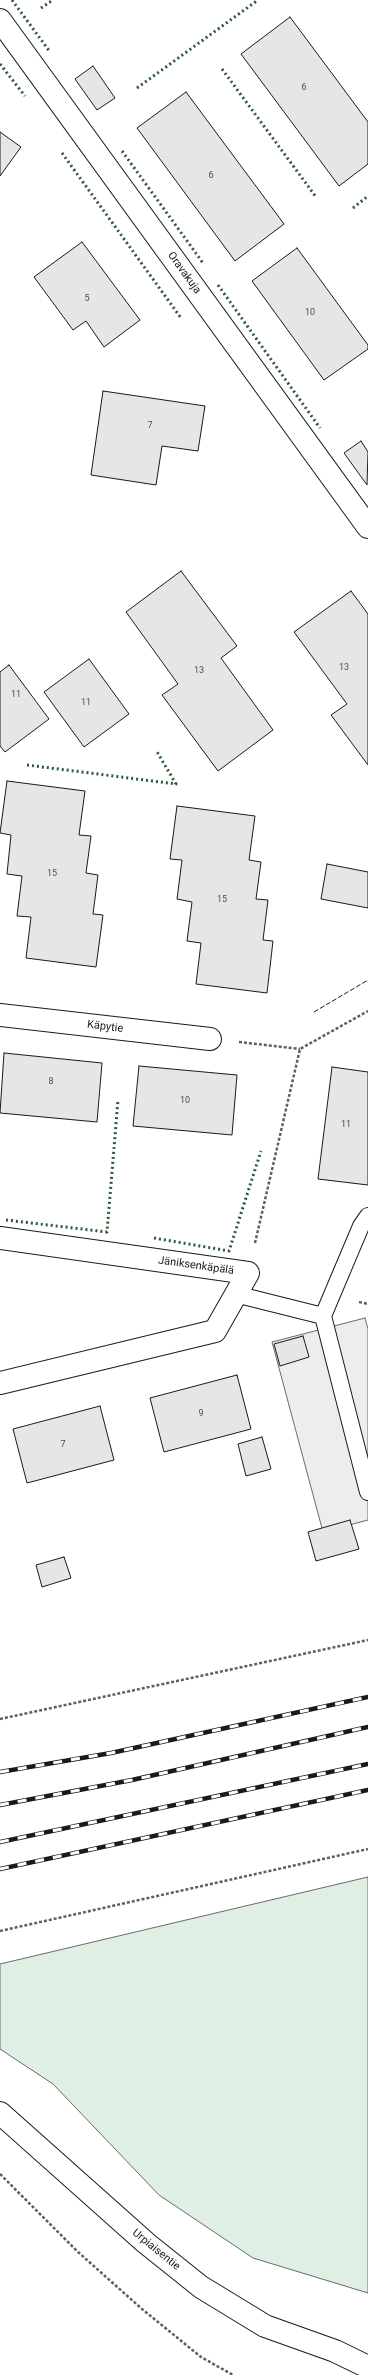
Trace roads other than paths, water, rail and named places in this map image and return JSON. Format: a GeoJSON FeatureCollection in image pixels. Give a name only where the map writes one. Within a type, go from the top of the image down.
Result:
{"type":"FeatureCollection","features":[{"type":"Feature","properties":{"kind":"street","name":"Oravakuja"},"geometry":{"type":"LineString","coordinates":[[0,20],[368,527]]}},
{"type":"Feature","properties":{"kind":"street","name":"Käpytie"},"geometry":{"type":"LineString","coordinates":[[0,1015],[210,1039]]}},
{"type":"Feature","properties":{"kind":"street","name":"Jäniksenkäpälä"},"geometry":{"type":"LineString","coordinates":[[0,1238],[248,1273],[215,1331],[0,1383]]}},
{"type":"Feature","properties":{"kind":"street","name":"Urpiaisentie"},"geometry":{"type":"LineString","coordinates":[[0,2113],[49,2159],[140,2238],[201,2287],[265,2326],[335,2351],[368,2366]]}},
{"type":"Feature","properties":{"kind":"street","name":"Urpiaisentie"},"geometry":{"type":"LineString","coordinates":[[335,2351],[368,2352]]}},
{"type":"Feature","properties":{"kind":"lane"},"geometry":{"type":"LineString","coordinates":[[368,1216],[361,1226],[323,1316],[368,1492]]}},
{"type":"Feature","properties":{"kind":"lane"},"geometry":{"type":"LineString","coordinates":[[235,1294],[323,1316]]}},
{"type":"Feature","properties":{"kind":"railway"},"geometry":{"type":"LineString","coordinates":[[0,1772],[111,1753],[368,1697]]}},
{"type":"Feature","properties":{"kind":"railway"},"geometry":{"type":"LineString","coordinates":[[0,1805],[132,1780],[368,1727]]}},
{"type":"Feature","properties":{"kind":"railway"},"geometry":{"type":"LineString","coordinates":[[0,1842],[368,1764]]}},
{"type":"Feature","properties":{"kind":"railway"},"geometry":{"type":"LineString","coordinates":[[0,1869],[368,1790]]}}]}
